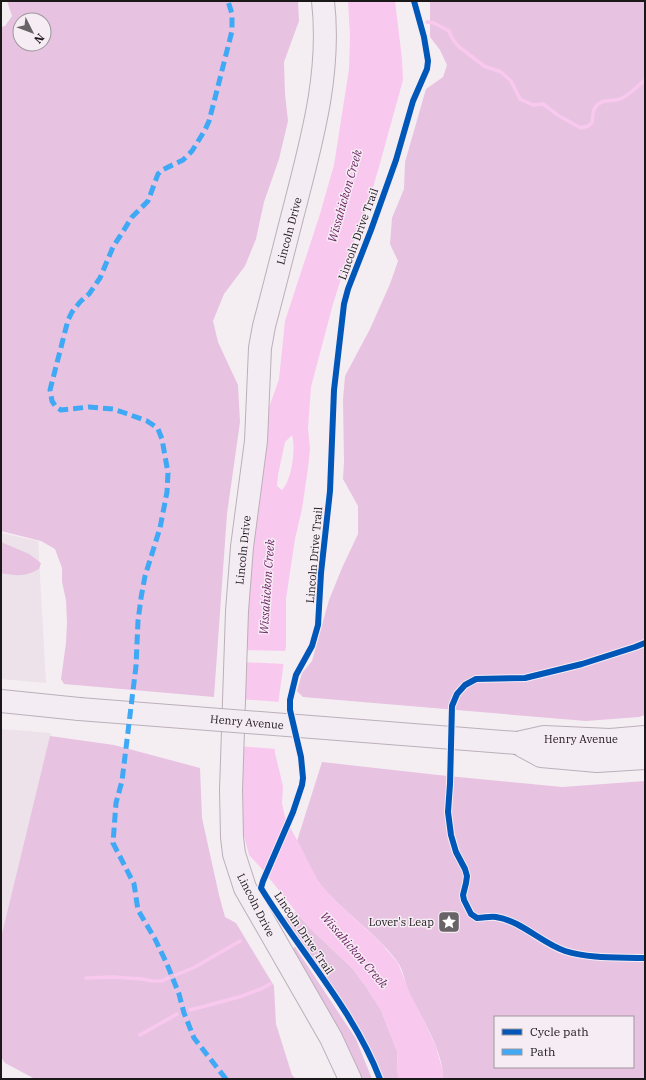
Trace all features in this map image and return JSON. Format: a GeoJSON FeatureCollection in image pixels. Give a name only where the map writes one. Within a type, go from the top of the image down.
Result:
{"type":"FeatureCollection","features":[{"type":"Feature","properties":{"kind":"main road","name":"Lincoln Drive"},"geometry":{"type":"LineString","coordinates":[[309,1],[312,42],[304,111],[290,172],[251,322],[248,344],[248,428],[235,529],[229,592],[218,789],[218,816],[221,857],[233,893],[320,1044],[336,1079]]}},
{"type":"Feature","properties":{"kind":"main road","name":"Lincoln Drive"},"geometry":{"type":"LineString","coordinates":[[323,1],[326,36],[325,57],[316,120],[264,326],[260,348],[256,441],[242,547],[238,604],[232,749],[232,831],[234,854],[245,888],[331,1038],[350,1079]]}},
{"type":"Feature","properties":{"kind":"main road","name":"Henry Avenue"},"geometry":{"type":"LineString","coordinates":[[1,701],[517,743],[544,737],[610,740],[645,737]]}},
{"type":"Feature","properties":{"kind":"main road","name":"Henry Avenue"},"geometry":{"type":"LineString","coordinates":[[517,743],[541,756],[597,761],[645,758]]}},
{"type":"Feature","properties":{"kind":"shaded area"},"geometry":{"type":"Polygon","coordinates":[[[7,1],[298,1],[299,21],[284,62],[288,121],[279,159],[264,202],[256,239],[245,266],[224,294],[213,321],[218,342],[238,385],[240,422],[227,514],[214,697],[64,684],[61,679],[66,643],[66,600],[62,582],[62,568],[55,549],[41,541],[1,531],[1,27],[5,26],[12,16],[7,1]]]}},
{"type":"Feature","properties":{"kind":"shaded area"},"geometry":{"type":"Polygon","coordinates":[[[430,1],[645,1],[645,715],[639,717],[586,721],[303,697],[297,691],[302,673],[312,661],[329,600],[358,534],[358,506],[343,479],[343,400],[345,376],[370,329],[390,284],[398,261],[390,244],[392,218],[404,189],[405,162],[426,89],[443,77],[447,65],[440,50],[430,37],[430,1]]]}},
{"type":"Feature","properties":{"kind":"shaded area"},"geometry":{"type":"Polygon","coordinates":[[[1,533],[38,541],[46,683],[1,679],[1,533]]]}},
{"type":"Feature","properties":{"kind":"shaded area"},"geometry":{"type":"Polygon","coordinates":[[[1,542],[29,554],[41,563],[39,569],[20,575],[1,573],[1,542]]]}},
{"type":"Feature","properties":{"kind":"shaded area"},"geometry":{"type":"Polygon","coordinates":[[[1,729],[51,733],[52,746],[1,966],[1,729]]]}},
{"type":"Feature","properties":{"kind":"shaded area"},"geometry":{"type":"Polygon","coordinates":[[[50,736],[114,745],[200,768],[202,818],[225,917],[236,923],[274,986],[276,1024],[292,1075],[296,1079],[35,1079],[5,1063],[1,1057],[1,938],[50,736]]]}},
{"type":"Feature","properties":{"kind":"shaded area"},"geometry":{"type":"Polygon","coordinates":[[[322,762],[562,787],[645,781],[645,1079],[443,1079],[440,1058],[436,1047],[410,995],[403,973],[397,961],[379,941],[329,894],[314,874],[297,841],[322,762]]]}},
{"type":"Feature","properties":{"kind":"shaded area"},"geometry":{"type":"Polygon","coordinates":[[[296,912],[310,928],[353,969],[381,1010],[397,1051],[398,1079],[383,1079],[382,1074],[351,1016],[285,917],[296,912]]]}},
{"type":"Feature","properties":{"kind":"shaded area"},"geometry":{"type":"Polygon","coordinates":[[[295,947],[356,1039],[372,1079],[360,1079],[291,950],[295,947]]]}},
{"type":"Feature","properties":{"kind":"water","name":"Wissahickon Creek"},"geometry":{"type":"Polygon","coordinates":[[[348,1],[395,1],[403,80],[367,208],[349,253],[333,304],[311,387],[308,428],[310,449],[302,509],[295,539],[286,599],[286,646],[274,734],[275,753],[283,786],[282,803],[285,817],[319,883],[341,906],[379,941],[398,963],[410,994],[436,1047],[443,1072],[443,1079],[398,1079],[397,1051],[381,1010],[353,969],[310,928],[249,855],[239,816],[244,626],[265,419],[279,379],[285,321],[320,214],[334,165],[349,69],[350,36],[348,1]],[[292,435],[285,442],[277,486],[282,490],[291,472],[294,448],[292,435]]]}},
{"type":"Feature","properties":{"kind":"pier"},"geometry":{"type":"Polygon","coordinates":[[[243,650],[287,651],[285,664],[242,662],[243,650]]]}},
{"type":"Feature","properties":{"kind":"pier"},"geometry":{"type":"Polygon","coordinates":[[[239,699],[280,702],[276,734],[277,749],[238,746],[239,699]]]}},
{"type":"Feature","properties":{"kind":"pier"},"geometry":{"type":"Polygon","coordinates":[[[288,818],[291,824],[267,878],[264,873],[288,818]]]}},
{"type":"Feature","properties":{"kind":"waterway"},"geometry":{"type":"LineString","coordinates":[[427,22],[434,23],[449,31],[458,46],[484,66],[501,72],[511,81],[520,99],[533,105],[543,104],[559,116],[581,128],[592,123],[593,113],[597,105],[606,101],[617,100],[624,97],[645,80]]}},
{"type":"Feature","properties":{"kind":"waterway"},"geometry":{"type":"LineString","coordinates":[[176,975],[195,967],[240,941]]}},
{"type":"Feature","properties":{"kind":"waterway"},"geometry":{"type":"LineString","coordinates":[[86,978],[113,977],[152,981],[162,981],[168,978]]}},
{"type":"Feature","properties":{"kind":"waterway"},"geometry":{"type":"LineString","coordinates":[[190,1010],[239,997],[270,984]]}},
{"type":"Feature","properties":{"kind":"waterway"},"geometry":{"type":"LineString","coordinates":[[140,1035],[177,1014]]}},
{"type":"Feature","properties":{"kind":"marked path"},"geometry":{"type":"LineString","coordinates":[[226,1079],[194,1038],[167,964],[155,939],[138,910],[134,884],[113,843],[116,803],[122,781],[136,666],[138,621],[141,598],[145,576],[160,528],[167,492],[168,473],[162,439],[158,429],[147,421],[113,409],[89,407],[61,410],[56,407],[52,401],[50,390],[68,320],[72,312],[89,294],[100,278],[113,247],[132,217],[148,201],[158,174],[162,170],[183,160],[192,151],[205,130],[209,121],[232,31],[232,14],[228,1]]}},
{"type":"Feature","properties":{"kind":"cycle path","name":"Lincoln Drive Trail"},"geometry":{"type":"LineString","coordinates":[[380,1079],[369,1053],[356,1029],[261,888],[293,812],[303,778],[301,757],[290,710],[290,700],[296,675],[312,646],[318,625],[321,573],[330,491],[334,390],[344,304],[348,289],[396,160],[413,101],[427,69],[428,61],[424,37],[414,1]]}},
{"type":"Feature","properties":{"kind":"cycle path"},"geometry":{"type":"LineString","coordinates":[[645,643],[582,664],[525,678],[476,679],[465,685],[457,694],[452,706],[448,812],[451,835],[456,852],[467,876],[463,895],[471,914],[477,918],[494,917],[505,919],[523,927],[548,943],[575,954],[605,957],[645,958]]}},
{"type":"Feature","properties":{"kind":"place","name":"Lover's Leap"},"geometry":{"type":"Point","coordinates":[449,922]}}]}
